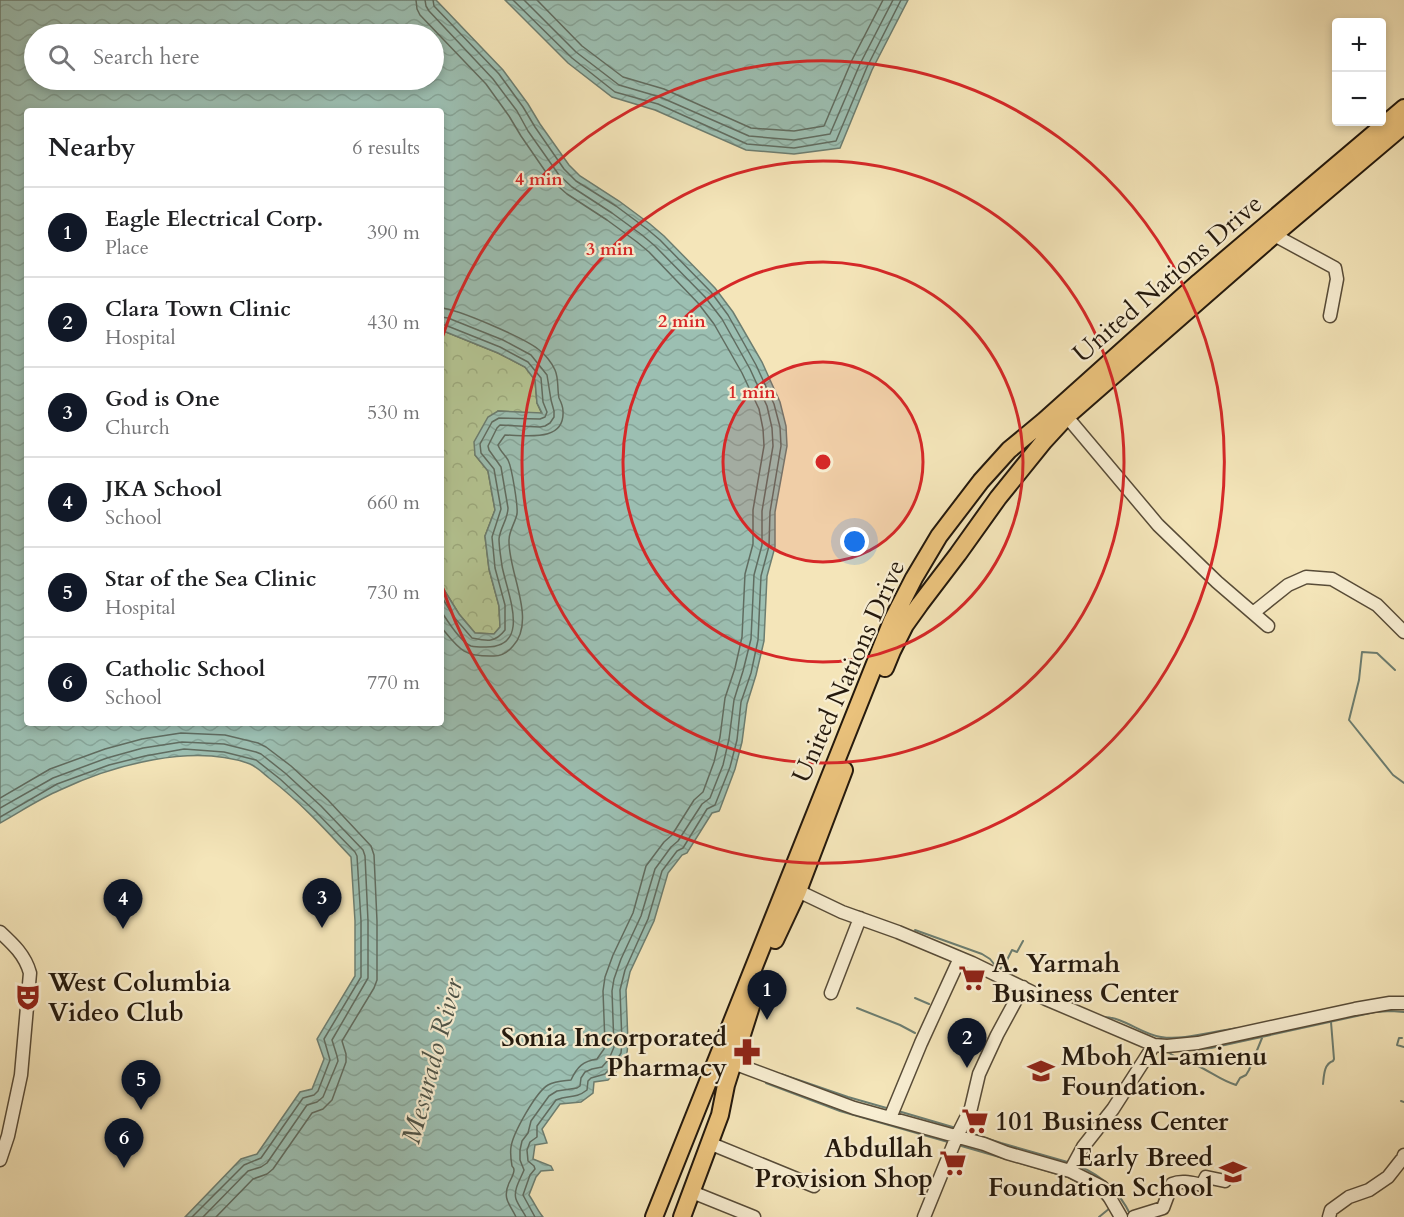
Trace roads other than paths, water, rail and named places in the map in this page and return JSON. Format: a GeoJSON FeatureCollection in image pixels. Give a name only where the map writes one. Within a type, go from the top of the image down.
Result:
{"type":"FeatureCollection","features":[{"type":"Feature","properties":{"kind":"highway","name":"United Nations Drive"},"geometry":{"type":"LineString","coordinates":[[654,1217],[750,1005],[769,952],[798,891],[892,651],[920,604],[1044,441],[1063,412],[1199,282],[1404,108]]}},
{"type":"Feature","properties":{"kind":"highway","name":"United Nations Drive"},"geometry":{"type":"LineString","coordinates":[[682,1217],[720,1115],[726,1085],[725,1060],[892,621],[939,536],[981,481],[1009,450],[1063,412],[1404,125]]}},
{"type":"Feature","properties":{"kind":"highway"},"geometry":{"type":"LineString","coordinates":[[981,481],[990,486],[999,498]]}},
{"type":"Feature","properties":{"kind":"highway"},"geometry":{"type":"LineString","coordinates":[[939,536],[946,546],[958,554]]}},
{"type":"Feature","properties":{"kind":"street"},"geometry":{"type":"LineString","coordinates":[[1274,235],[1335,268],[1337,279],[1330,316]]}},
{"type":"Feature","properties":{"kind":"street"},"geometry":{"type":"LineString","coordinates":[[1063,412],[1158,525],[1217,582],[1268,626]]}},
{"type":"Feature","properties":{"kind":"street"},"geometry":{"type":"LineString","coordinates":[[1253,613],[1288,585],[1306,577],[1332,579],[1377,605],[1404,632]]}},
{"type":"Feature","properties":{"kind":"street"},"geometry":{"type":"LineString","coordinates":[[798,891],[898,932],[958,961],[1154,1045],[1198,1043],[1355,1009],[1404,1003]]}},
{"type":"Feature","properties":{"kind":"street"},"geometry":{"type":"LineString","coordinates":[[831,993],[860,918]]}},
{"type":"Feature","properties":{"kind":"street"},"geometry":{"type":"LineString","coordinates":[[0,932],[22,954],[30,973],[21,1075],[8,1136],[0,1160]]}},
{"type":"Feature","properties":{"kind":"street"},"geometry":{"type":"LineString","coordinates":[[892,1112],[958,961]]}},
{"type":"Feature","properties":{"kind":"street"},"geometry":{"type":"LineString","coordinates":[[924,1217],[971,1108],[980,1074],[1023,987]]}},
{"type":"Feature","properties":{"kind":"street"},"geometry":{"type":"LineString","coordinates":[[1070,1171],[1083,1147],[1113,1109],[1154,1045]]}},
{"type":"Feature","properties":{"kind":"street"},"geometry":{"type":"LineString","coordinates":[[725,1060],[844,1104],[892,1112],[957,1136],[1070,1171],[1102,1187],[1123,1216]]}},
{"type":"Feature","properties":{"kind":"street"},"geometry":{"type":"LineString","coordinates":[[710,1143],[814,1186]]}},
{"type":"Feature","properties":{"kind":"street"},"geometry":{"type":"LineString","coordinates":[[1329,1217],[1331,1210],[1349,1197],[1369,1190],[1388,1177],[1404,1155]]}},
{"type":"Feature","properties":{"kind":"street"},"geometry":{"type":"LineString","coordinates":[[1134,1217],[1163,1209],[1174,1183],[1181,1181],[1202,1185],[1206,1177],[1225,1181]]}},
{"type":"Feature","properties":{"kind":"street"},"geometry":{"type":"LineString","coordinates":[[692,1192],[754,1217]]}},
{"type":"Feature","properties":{"kind":"water","name":"Mesurado River"},"geometry":{"type":"Polygon","coordinates":[[[0,0],[436,0],[503,70],[569,165],[580,176],[650,224],[715,288],[733,312],[762,362],[780,402],[786,426],[787,446],[775,512],[775,547],[767,576],[764,641],[747,704],[742,742],[735,769],[719,811],[712,813],[687,853],[682,855],[668,873],[654,921],[630,972],[626,990],[627,1053],[620,1067],[608,1080],[594,1082],[593,1093],[581,1102],[560,1104],[542,1129],[547,1143],[535,1145],[533,1159],[551,1166],[553,1170],[541,1171],[529,1195],[543,1217],[185,1217],[241,1159],[257,1154],[300,1092],[312,1089],[324,1059],[317,1039],[355,976],[355,921],[351,857],[280,787],[250,764],[228,758],[179,756],[128,765],[81,781],[37,801],[0,823],[0,0]]]}},
{"type":"Feature","properties":{"kind":"water"},"geometry":{"type":"Polygon","coordinates":[[[505,0],[908,0],[872,70],[840,148],[794,154],[746,150],[655,110],[612,97],[568,63],[505,0]]]}},
{"type":"Feature","properties":{"kind":"waterway"},"geometry":{"type":"LineString","coordinates":[[1395,670],[1377,653],[1362,652],[1359,680],[1349,720],[1393,775],[1404,783]]}},
{"type":"Feature","properties":{"kind":"waterway"},"geometry":{"type":"LineString","coordinates":[[915,930],[982,954],[990,959],[998,969]]}},
{"type":"Feature","properties":{"kind":"waterway"},"geometry":{"type":"LineString","coordinates":[[999,970],[1012,950],[1017,952],[1023,941]]}},
{"type":"Feature","properties":{"kind":"waterway"},"geometry":{"type":"LineString","coordinates":[[915,998],[929,1004]]}},
{"type":"Feature","properties":{"kind":"waterway"},"geometry":{"type":"LineString","coordinates":[[857,1008],[915,1033]]}},
{"type":"Feature","properties":{"kind":"waterway"},"geometry":{"type":"LineString","coordinates":[[1168,1052],[1211,1048],[1375,1012],[1404,1012]]}},
{"type":"Feature","properties":{"kind":"waterway"},"geometry":{"type":"LineString","coordinates":[[1103,1017],[1118,1020],[1154,1035],[1170,1038],[1240,1028]]}},
{"type":"Feature","properties":{"kind":"waterway"},"geometry":{"type":"LineString","coordinates":[[1323,1084],[1326,1067],[1334,1059],[1331,1022]]}},
{"type":"Feature","properties":{"kind":"waterway"},"geometry":{"type":"LineString","coordinates":[[1168,1052],[1236,1085],[1249,1070],[1262,1038]]}},
{"type":"Feature","properties":{"kind":"waterway"},"geometry":{"type":"LineString","coordinates":[[1402,1038],[1399,1038],[1397,1045],[1404,1047]]}},
{"type":"Feature","properties":{"kind":"waterway"},"geometry":{"type":"LineString","coordinates":[[781,1074],[890,1109]]}},
{"type":"Feature","properties":{"kind":"waterway"},"geometry":{"type":"LineString","coordinates":[[766,1083],[840,1111],[948,1142]]}},
{"type":"Feature","properties":{"kind":"waterway"},"geometry":{"type":"LineString","coordinates":[[898,1111],[956,1128]]}},
{"type":"Feature","properties":{"kind":"waterway"},"geometry":{"type":"LineString","coordinates":[[964,1131],[1071,1163]]}},
{"type":"Feature","properties":{"kind":"waterway"},"geometry":{"type":"LineString","coordinates":[[958,1145],[1068,1177],[1092,1189],[1106,1202]]}},
{"type":"Feature","properties":{"kind":"waterway"},"geometry":{"type":"LineString","coordinates":[[1079,1166],[1095,1174],[1109,1185],[1121,1198],[1130,1214]]}},
{"type":"Feature","properties":{"kind":"waterway"},"geometry":{"type":"LineString","coordinates":[[1099,1217],[1110,1208]]}},
{"type":"Feature","properties":{"kind":"place","name":"God is One"},"geometry":{"type":"Point","coordinates":[322,928]}},
{"type":"Feature","properties":{"kind":"place","name":"JKA School"},"geometry":{"type":"Point","coordinates":[123,929]}},
{"type":"Feature","properties":{"kind":"place","name":"A. Yarmah Business Center"},"geometry":{"type":"Point","coordinates":[972,978]}},
{"type":"Feature","properties":{"kind":"place","name":"West Columbia Video Club"},"geometry":{"type":"Point","coordinates":[28,997]}},
{"type":"Feature","properties":{"kind":"place","name":"Eagle Electrical Corp."},"geometry":{"type":"Point","coordinates":[767,1020]}},
{"type":"Feature","properties":{"kind":"place","name":"Sonia Incorporated Pharmacy"},"geometry":{"type":"Point","coordinates":[747,1052]}},
{"type":"Feature","properties":{"kind":"place","name":"Clara Town Clinic"},"geometry":{"type":"Point","coordinates":[967,1068]}},
{"type":"Feature","properties":{"kind":"place","name":"Mboh Al-amienu Foundation."},"geometry":{"type":"Point","coordinates":[1041,1071]}},
{"type":"Feature","properties":{"kind":"place","name":"Star of the Sea Clinic"},"geometry":{"type":"Point","coordinates":[141,1110]}},
{"type":"Feature","properties":{"kind":"place","name":"101 Business Center"},"geometry":{"type":"Point","coordinates":[975,1121]}},
{"type":"Feature","properties":{"kind":"place","name":"Abdullah Provision Shop"},"geometry":{"type":"Point","coordinates":[953,1163]}},
{"type":"Feature","properties":{"kind":"place","name":"Catholic School"},"geometry":{"type":"Point","coordinates":[124,1168]}},
{"type":"Feature","properties":{"kind":"place","name":"Early Breed Foundation School"},"geometry":{"type":"Point","coordinates":[1233,1172]}}]}
